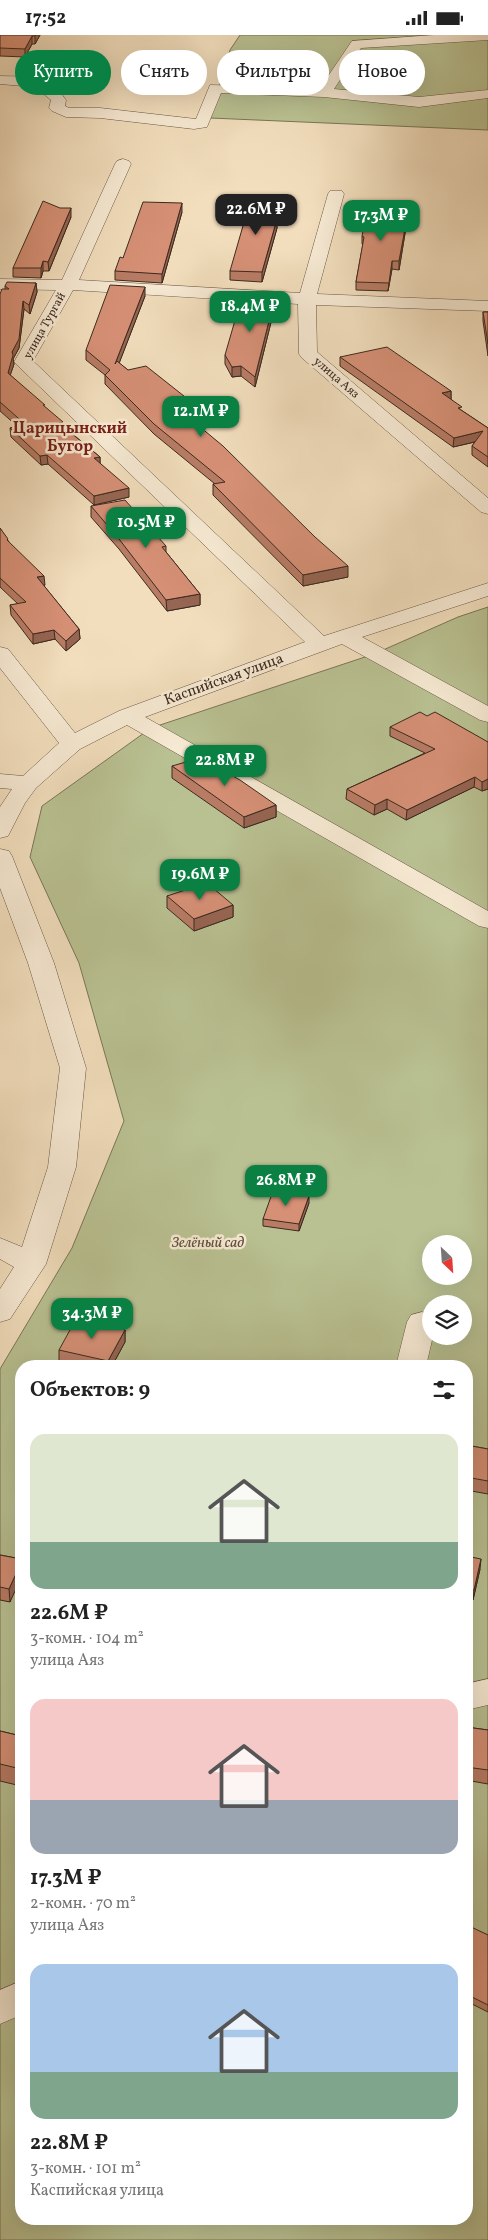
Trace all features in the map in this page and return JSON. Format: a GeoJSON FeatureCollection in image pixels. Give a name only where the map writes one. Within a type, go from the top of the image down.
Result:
{"type":"FeatureCollection","features":[{"type":"Feature","properties":{"kind":"street"},"geometry":{"type":"LineString","coordinates":[[329,86],[357,44],[488,36]]}},
{"type":"Feature","properties":{"kind":"street"},"geometry":{"type":"LineString","coordinates":[[0,80],[42,83],[53,91],[59,100],[57,108],[66,112],[100,113],[202,125],[215,88],[217,88]]}},
{"type":"Feature","properties":{"kind":"street"},"geometry":{"type":"LineString","coordinates":[[329,93],[419,102],[488,94]]}},
{"type":"Feature","properties":{"kind":"street","name":"улица Тургай"},"geometry":{"type":"LineString","coordinates":[[123,164],[68,285],[23,361],[320,644]]}},
{"type":"Feature","properties":{"kind":"street","name":"улица Аяз"},"geometry":{"type":"LineString","coordinates":[[336,194],[307,299],[308,355],[488,508]]}},
{"type":"Feature","properties":{"kind":"street"},"geometry":{"type":"LineString","coordinates":[[0,284],[68,285],[307,299],[488,306]]}},
{"type":"Feature","properties":{"kind":"street","name":"Каспийская улица"},"geometry":{"type":"LineString","coordinates":[[0,831],[14,802],[28,783],[72,744],[127,716],[320,644],[488,589]]}},
{"type":"Feature","properties":{"kind":"street"},"geometry":{"type":"LineString","coordinates":[[465,596],[488,608]]}},
{"type":"Feature","properties":{"kind":"street"},"geometry":{"type":"LineString","coordinates":[[344,636],[488,715]]}},
{"type":"Feature","properties":{"kind":"street"},"geometry":{"type":"LineString","coordinates":[[0,655],[72,744]]}},
{"type":"Feature","properties":{"kind":"street"},"geometry":{"type":"LineString","coordinates":[[127,716],[488,921]]}},
{"type":"Feature","properties":{"kind":"street"},"geometry":{"type":"LineString","coordinates":[[0,781],[28,783]]}},
{"type":"Feature","properties":{"kind":"street"},"geometry":{"type":"LineString","coordinates":[[0,856],[41,963],[74,1068],[62,1167],[31,1264],[0,1312]]}},
{"type":"Feature","properties":{"kind":"street"},"geometry":{"type":"LineString","coordinates":[[0,1247],[31,1264]]}},
{"type":"Feature","properties":{"kind":"street"},"geometry":{"type":"LineString","coordinates":[[413,1360],[422,1323]]}},
{"type":"Feature","properties":{"kind":"street"},"geometry":{"type":"LineString","coordinates":[[473,1696],[488,1693]]}},
{"type":"Feature","properties":{"kind":"street"},"geometry":{"type":"LineString","coordinates":[[0,2007],[15,2000]]}},
{"type":"Feature","properties":{"kind":"green space"},"geometry":{"type":"Polygon","coordinates":[[[240,35],[488,35],[488,130],[210,118],[217,94],[329,95],[329,50],[230,50],[240,35]]]}},
{"type":"Feature","properties":{"kind":"green space","name":"Зелёный сад"},"geometry":{"type":"Polygon","coordinates":[[[488,607],[488,2240],[0,2240],[0,1369],[72,1248],[124,1121],[79,963],[30,857],[42,806],[151,728],[374,654],[458,617],[488,607]]]}},
{"type":"Feature","properties":{"kind":"building"},"geometry":{"type":"Polygon","coordinates":[[[0,35],[36,35],[32,36],[25,49],[0,48],[0,35]]]}},
{"type":"Feature","properties":{"kind":"building"},"geometry":{"type":"Polygon","coordinates":[[[251,198],[278,199],[273,218],[277,219],[262,272],[230,271],[251,198]]]}},
{"type":"Feature","properties":{"kind":"building"},"geometry":{"type":"Polygon","coordinates":[[[43,201],[60,208],[71,208],[48,262],[43,261],[41,268],[13,268],[43,201]]]}},
{"type":"Feature","properties":{"kind":"building"},"geometry":{"type":"Polygon","coordinates":[[[143,202],[182,203],[162,274],[115,271],[120,257],[123,258],[143,202]]]}},
{"type":"Feature","properties":{"kind":"building"},"geometry":{"type":"Polygon","coordinates":[[[368,205],[409,207],[399,261],[392,261],[389,283],[356,282],[368,205]]]}},
{"type":"Feature","properties":{"kind":"building"},"geometry":{"type":"Polygon","coordinates":[[[7,282],[36,283],[29,305],[23,301],[19,339],[12,352],[13,355],[8,373],[63,422],[59,423],[100,457],[94,458],[129,488],[94,496],[47,455],[40,456],[10,428],[26,425],[0,402],[0,294],[2,289],[9,289],[5,286],[7,282]]]}},
{"type":"Feature","properties":{"kind":"building"},"geometry":{"type":"Polygon","coordinates":[[[110,285],[145,287],[115,364],[117,361],[128,370],[146,366],[194,404],[176,407],[223,446],[315,537],[348,566],[303,575],[213,484],[225,482],[154,424],[105,375],[110,370],[86,350],[110,285]]]}},
{"type":"Feature","properties":{"kind":"building"},"geometry":{"type":"Polygon","coordinates":[[[242,296],[275,297],[255,377],[241,366],[232,367],[225,355],[242,296]]]}},
{"type":"Feature","properties":{"kind":"building"},"geometry":{"type":"Polygon","coordinates":[[[483,312],[488,312],[488,344],[483,312]]]}},
{"type":"Feature","properties":{"kind":"building"},"geometry":{"type":"Polygon","coordinates":[[[387,347],[451,391],[442,393],[462,407],[458,408],[488,428],[488,457],[472,446],[483,431],[454,438],[340,357],[387,347]]]}},
{"type":"Feature","properties":{"kind":"building"},"geometry":{"type":"Polygon","coordinates":[[[125,500],[166,546],[162,547],[200,594],[166,600],[91,506],[125,500]]]}},
{"type":"Feature","properties":{"kind":"building"},"geometry":{"type":"Polygon","coordinates":[[[0,528],[7,540],[44,576],[37,577],[79,629],[66,641],[54,630],[33,634],[10,605],[26,602],[0,578],[0,528]]]}},
{"type":"Feature","properties":{"kind":"building"},"geometry":{"type":"Polygon","coordinates":[[[420,712],[427,716],[435,712],[488,742],[488,779],[482,782],[475,777],[407,810],[387,799],[375,805],[347,789],[435,749],[390,727],[420,712]]]}},
{"type":"Feature","properties":{"kind":"building"},"geometry":{"type":"Polygon","coordinates":[[[200,758],[240,780],[276,805],[244,817],[172,766],[200,758]]]}},
{"type":"Feature","properties":{"kind":"building"},"geometry":{"type":"Polygon","coordinates":[[[207,883],[233,905],[194,919],[167,896],[207,883]]]}},
{"type":"Feature","properties":{"kind":"building"},"geometry":{"type":"Polygon","coordinates":[[[273,1191],[309,1196],[299,1224],[263,1219],[273,1191]]]}},
{"type":"Feature","properties":{"kind":"building"},"geometry":{"type":"Polygon","coordinates":[[[76,1319],[125,1330],[109,1360],[59,1350],[76,1319]]]}},
{"type":"Feature","properties":{"kind":"building"},"geometry":{"type":"Polygon","coordinates":[[[473,1446],[488,1449],[488,1481],[473,1478],[473,1446]]]}},
{"type":"Feature","properties":{"kind":"building"},"geometry":{"type":"Polygon","coordinates":[[[0,1555],[15,1558],[15,1576],[9,1589],[0,1587],[0,1555]]]}},
{"type":"Feature","properties":{"kind":"building"},"geometry":{"type":"Polygon","coordinates":[[[473,1557],[481,1559],[473,1590],[473,1557]]]}},
{"type":"Feature","properties":{"kind":"building"},"geometry":{"type":"Polygon","coordinates":[[[473,1728],[488,1730],[488,1770],[473,1768],[473,1728]]]}},
{"type":"Feature","properties":{"kind":"building"},"geometry":{"type":"Polygon","coordinates":[[[0,1731],[15,1735],[15,1768],[0,1764],[0,1731]]]}},
{"type":"Feature","properties":{"kind":"building"},"geometry":{"type":"Polygon","coordinates":[[[473,1928],[488,1935],[488,2005],[473,1998],[473,1928]]]}},
{"type":"Feature","properties":{"kind":"district","name":"Царицынский Бугор"},"geometry":{"type":"Point","coordinates":[70,438]}}]}
